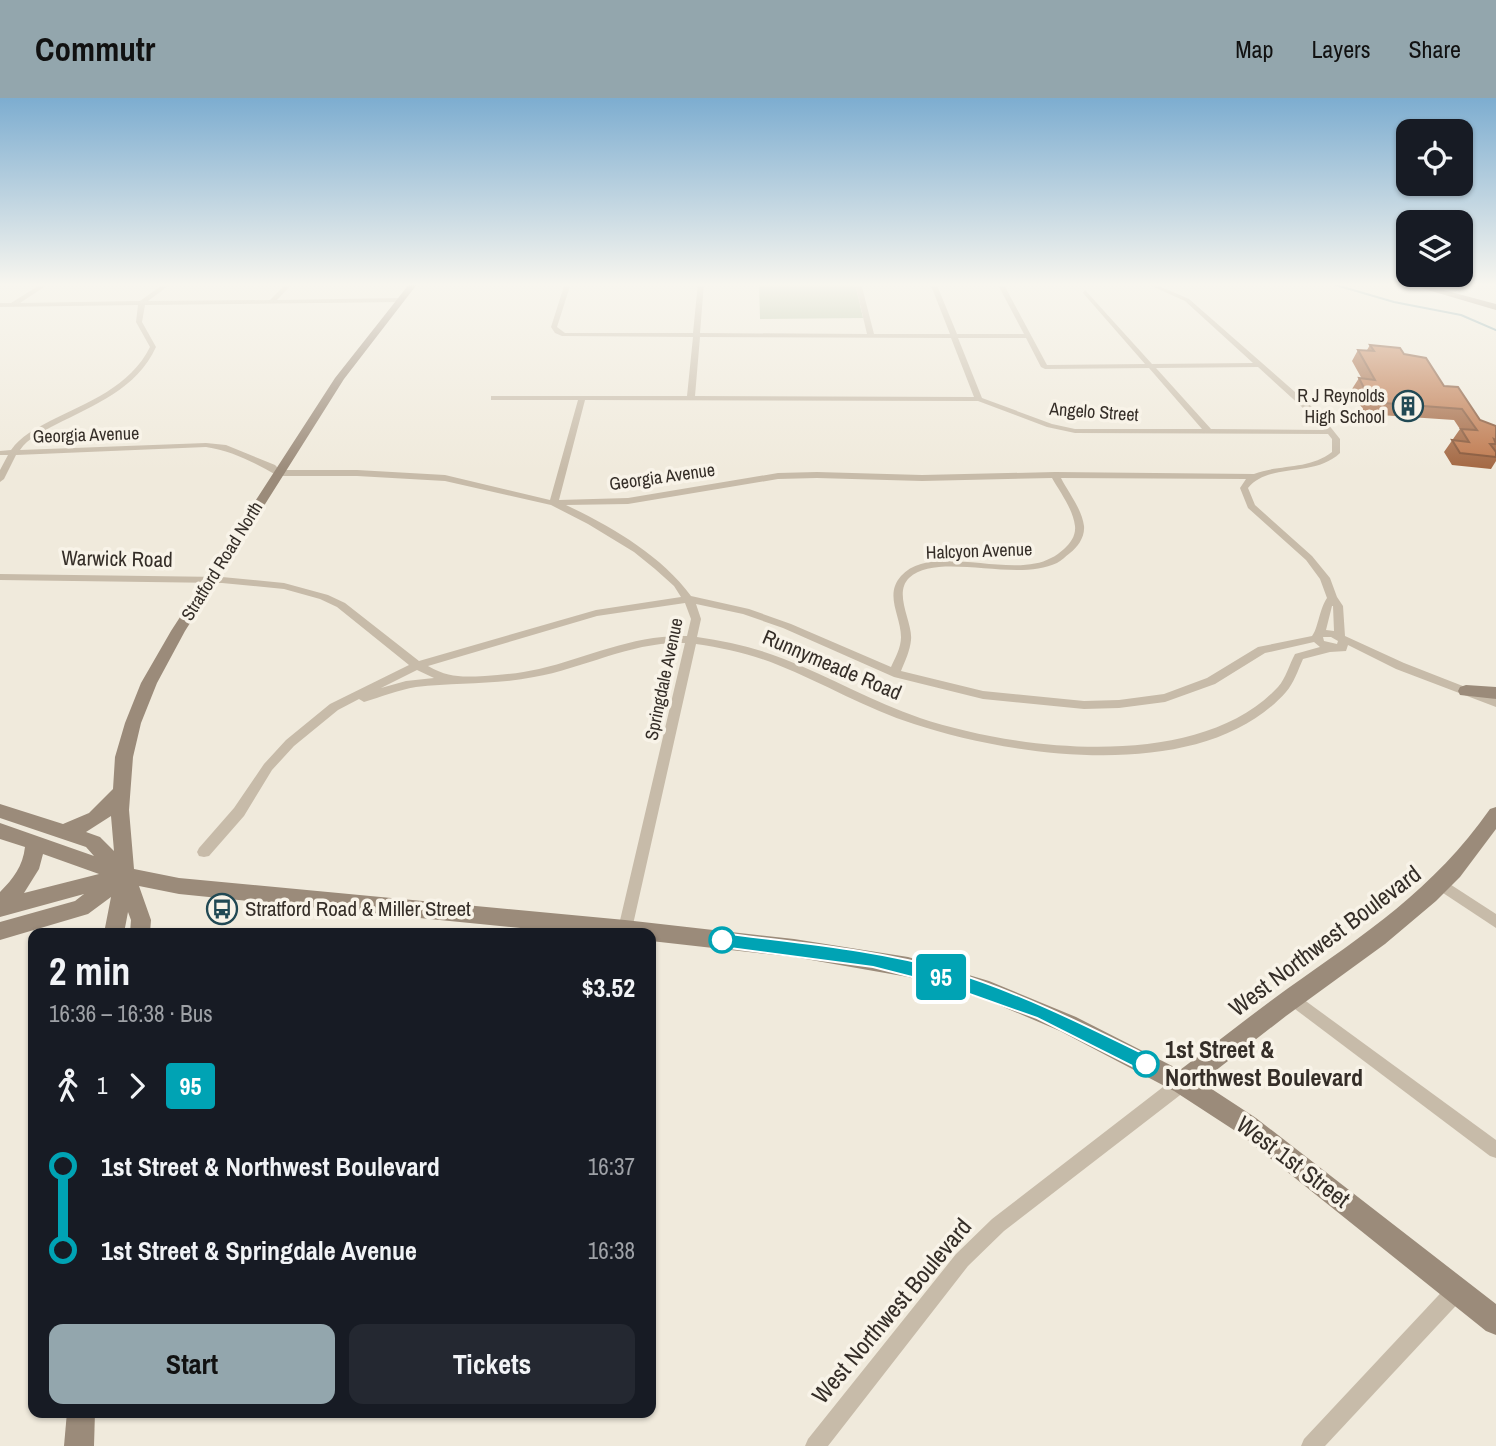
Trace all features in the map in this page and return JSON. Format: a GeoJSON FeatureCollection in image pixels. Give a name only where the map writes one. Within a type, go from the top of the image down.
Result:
{"type":"FeatureCollection","features":[{"type":"Feature","properties":{"kind":"main road","name":"Stratford Road North"},"geometry":{"type":"LineString","coordinates":[[125,875],[120,793],[129,739],[144,696],[166,652],[210,580],[340,379],[365,346]]}},
{"type":"Feature","properties":{"kind":"main road"},"geometry":{"type":"LineString","coordinates":[[1466,691],[1496,693]]}},
{"type":"Feature","properties":{"kind":"main road"},"geometry":{"type":"LineString","coordinates":[[62,832],[94,820],[120,793]]}},
{"type":"Feature","properties":{"kind":"main road"},"geometry":{"type":"LineString","coordinates":[[0,811],[93,842],[125,875],[141,920],[140,928]]}},
{"type":"Feature","properties":{"kind":"main road","name":"West Northwest Boulevard"},"geometry":{"type":"LineString","coordinates":[[1182,1083],[1292,998],[1404,920],[1442,885],[1478,845],[1496,814]]}},
{"type":"Feature","properties":{"kind":"main road","name":"West 1st Street"},"geometry":{"type":"LineString","coordinates":[[0,831],[125,875],[178,886],[614,928]]}},
{"type":"Feature","properties":{"kind":"main road"},"geometry":{"type":"LineString","coordinates":[[0,906],[17,887],[31,865],[34,843]]}},
{"type":"Feature","properties":{"kind":"main road"},"geometry":{"type":"LineString","coordinates":[[0,906],[125,875]]}},
{"type":"Feature","properties":{"kind":"main road"},"geometry":{"type":"LineString","coordinates":[[0,931],[81,908],[125,875]]}},
{"type":"Feature","properties":{"kind":"main road"},"geometry":{"type":"LineString","coordinates":[[115,928],[125,875]]}},
{"type":"Feature","properties":{"kind":"main road","name":"West 1st Street"},"geometry":{"type":"LineString","coordinates":[[656,933],[873,960],[989,991],[1042,1012],[1182,1083],[1248,1126],[1496,1321]]}},
{"type":"Feature","properties":{"kind":"main road"},"geometry":{"type":"LineString","coordinates":[[79,1446],[81,1418]]}},
{"type":"Feature","properties":{"kind":"street"},"geometry":{"type":"LineString","coordinates":[[0,479],[13,453],[27,438],[126,382],[143,367],[152,346]]}},
{"type":"Feature","properties":{"kind":"street"},"geometry":{"type":"LineString","coordinates":[[494,398],[691,399],[696,346]]}},
{"type":"Feature","properties":{"kind":"street"},"geometry":{"type":"LineString","coordinates":[[958,346],[979,399]]}},
{"type":"Feature","properties":{"kind":"street"},"geometry":{"type":"LineString","coordinates":[[1034,346],[1045,366],[1258,365]]}},
{"type":"Feature","properties":{"kind":"street"},"geometry":{"type":"LineString","coordinates":[[1133,346],[1208,432]]}},
{"type":"Feature","properties":{"kind":"street"},"geometry":{"type":"LineString","coordinates":[[1237,346],[1332,432],[1338,448],[1330,460],[1314,466],[1254,477],[1247,481],[1244,488],[1247,501],[1316,565],[1329,584],[1332,598],[1338,606],[1338,644]]}},
{"type":"Feature","properties":{"kind":"street"},"geometry":{"type":"LineString","coordinates":[[554,503],[582,398]]}},
{"type":"Feature","properties":{"kind":"street","name":"Angelo Street"},"geometry":{"type":"LineString","coordinates":[[691,399],[979,399],[1052,428],[1107,432],[1332,432]]}},
{"type":"Feature","properties":{"kind":"street","name":"Georgia Avenue"},"geometry":{"type":"LineString","coordinates":[[0,453],[206,445],[223,447],[272,467],[278,473],[364,473],[445,478],[554,503],[628,501],[778,476],[1254,477]]}},
{"type":"Feature","properties":{"kind":"street","name":"Halcyon Avenue"},"geometry":{"type":"LineString","coordinates":[[894,673],[906,638],[898,589],[908,574],[920,567],[940,564],[1025,567],[1061,557],[1073,546],[1078,536],[1079,524],[1055,475]]}},
{"type":"Feature","properties":{"kind":"street","name":"Springdale Avenue"},"geometry":{"type":"LineString","coordinates":[[554,503],[596,522],[639,551],[689,599],[695,612],[693,639],[625,928]]}},
{"type":"Feature","properties":{"kind":"street","name":"Warwick Road"},"geometry":{"type":"LineString","coordinates":[[0,577],[210,580],[288,587],[323,597],[362,619],[389,646],[416,666],[437,676],[458,681]]}},
{"type":"Feature","properties":{"kind":"street"},"geometry":{"type":"LineString","coordinates":[[1332,598],[1320,625],[1319,636],[1333,634],[1338,644],[1382,663],[1400,666],[1496,703]]}},
{"type":"Feature","properties":{"kind":"street","name":"Runnymeade Road"},"geometry":{"type":"LineString","coordinates":[[204,852],[239,812],[268,767],[298,736],[334,707],[416,666],[596,613],[689,599],[745,611],[787,626],[894,673],[953,689],[1023,701],[1119,704],[1165,698],[1225,674],[1262,650],[1319,636]]}},
{"type":"Feature","properties":{"kind":"street","name":"Runnymeade Road"},"geometry":{"type":"LineString","coordinates":[[334,707],[418,683],[516,677],[646,641],[693,639],[760,654],[916,721],[995,741],[1075,750],[1138,750],[1168,747],[1204,738],[1257,711],[1281,691],[1299,657],[1338,644]]}},
{"type":"Feature","properties":{"kind":"street"},"geometry":{"type":"LineString","coordinates":[[1262,650],[1287,658],[1293,669]]}},
{"type":"Feature","properties":{"kind":"street"},"geometry":{"type":"LineString","coordinates":[[1442,885],[1496,922]]}},
{"type":"Feature","properties":{"kind":"street"},"geometry":{"type":"LineString","coordinates":[[1292,998],[1496,1150]]}},
{"type":"Feature","properties":{"kind":"street","name":"West Northwest Boulevard"},"geometry":{"type":"LineString","coordinates":[[815,1446],[962,1260],[998,1225],[1182,1083]]}},
{"type":"Feature","properties":{"kind":"street"},"geometry":{"type":"LineString","coordinates":[[1311,1446],[1458,1289]]}},
{"type":"Feature","properties":{"kind":"building"},"geometry":{"type":"Polygon","coordinates":[[[1371,346],[1400,348],[1404,354],[1426,358],[1444,386],[1458,387],[1480,420],[1496,426],[1496,444],[1490,444],[1496,457],[1460,453],[1452,440],[1469,442],[1461,429],[1477,430],[1462,409],[1371,402],[1359,378],[1375,380],[1358,350],[1374,351],[1371,346]]]}},
{"type":"Feature","properties":{"kind":"bus line","name":"95"},"geometry":{"type":"LineString","coordinates":[[722,940],[873,960],[947,978],[1042,1012],[1095,1036],[1146,1064]]}},
{"type":"Feature","properties":{"kind":"place","name":"R J Reynolds High School"},"geometry":{"type":"Point","coordinates":[1408,406]}},
{"type":"Feature","properties":{"kind":"place","name":"Stratford Road & Miller Street"},"geometry":{"type":"Point","coordinates":[222,909]}},
{"type":"Feature","properties":{"kind":"place","name":"1st Street & Northwest Boulevard"},"geometry":{"type":"Point","coordinates":[1146,1064]}}]}
